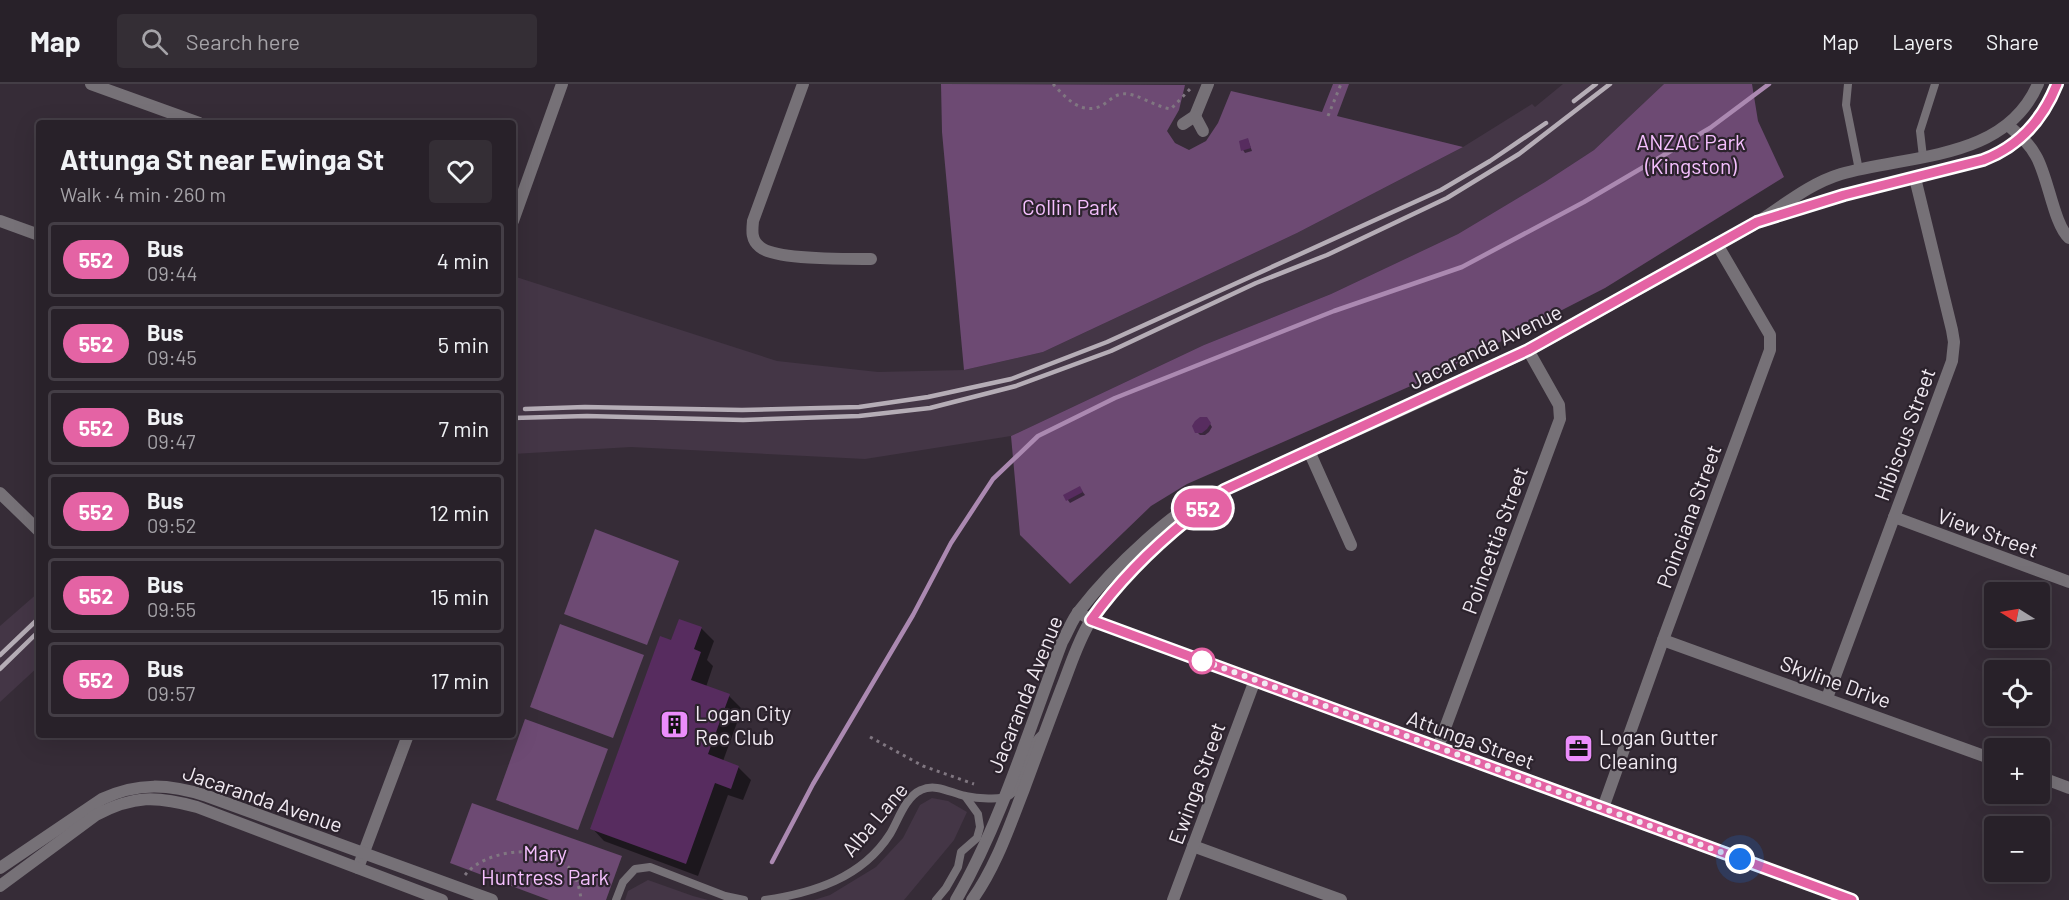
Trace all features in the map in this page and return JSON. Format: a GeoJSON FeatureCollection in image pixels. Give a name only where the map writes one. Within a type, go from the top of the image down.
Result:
{"type":"FeatureCollection","features":[{"type":"Feature","properties":{"kind":"street"},"geometry":{"type":"LineString","coordinates":[[91,84],[191,120]]}},
{"type":"Feature","properties":{"kind":"street"},"geometry":{"type":"LineString","coordinates":[[516,213],[562,84]]}},
{"type":"Feature","properties":{"kind":"street"},"geometry":{"type":"LineString","coordinates":[[803,84],[753,221],[752,237],[760,248],[772,253],[835,260],[872,259]]}},
{"type":"Feature","properties":{"kind":"street"},"geometry":{"type":"LineString","coordinates":[[1183,124],[1195,117],[1208,84]]}},
{"type":"Feature","properties":{"kind":"street","name":"Jacaranda Avenue"},"geometry":{"type":"LineString","coordinates":[[956,900],[969,878],[981,839],[1003,798],[1062,642],[1078,612],[1094,593],[1158,531],[1184,510],[1213,492],[1224,490],[1528,350],[1718,246],[1797,195],[1840,175],[1978,143],[2008,126],[2026,106],[2038,84]]}},
{"type":"Feature","properties":{"kind":"street","name":"Jacaranda Avenue"},"geometry":{"type":"LineString","coordinates":[[1757,222],[1804,206],[1991,157],[2022,137],[2044,113],[2057,84]]}},
{"type":"Feature","properties":{"kind":"street"},"geometry":{"type":"LineString","coordinates":[[1195,117],[1203,130]]}},
{"type":"Feature","properties":{"kind":"street"},"geometry":{"type":"LineString","coordinates":[[2008,126],[2022,137],[2037,157],[2045,174],[2060,226],[2069,238]]}},
{"type":"Feature","properties":{"kind":"street"},"geometry":{"type":"LineString","coordinates":[[1859,170],[1864,190]]}},
{"type":"Feature","properties":{"kind":"street","name":"Hibiscus Street"},"geometry":{"type":"LineString","coordinates":[[1827,698],[1950,369],[1953,353],[1952,330],[1915,178]]}},
{"type":"Feature","properties":{"kind":"street"},"geometry":{"type":"LineString","coordinates":[[0,221],[36,234]]}},
{"type":"Feature","properties":{"kind":"street","name":"Poinciana Street"},"geometry":{"type":"LineString","coordinates":[[1603,808],[1770,350],[1770,335],[1718,246]]}},
{"type":"Feature","properties":{"kind":"street","name":"Poincettia Street"},"geometry":{"type":"LineString","coordinates":[[1438,747],[1560,418],[1559,405],[1528,350]]}},
{"type":"Feature","properties":{"kind":"street"},"geometry":{"type":"LineString","coordinates":[[1309,451],[1351,545]]}},
{"type":"Feature","properties":{"kind":"street","name":"Jacaranda Avenue"},"geometry":{"type":"LineString","coordinates":[[972,900],[1000,851],[1073,659],[1091,620],[1112,592],[1137,566],[1189,518],[1215,500],[1224,490]]}},
{"type":"Feature","properties":{"kind":"street"},"geometry":{"type":"LineString","coordinates":[[0,494],[36,528]]}},
{"type":"Feature","properties":{"kind":"street","name":"View Street"},"geometry":{"type":"LineString","coordinates":[[1894,518],[2069,582]]}},
{"type":"Feature","properties":{"kind":"street","name":"Attunga Street"},"geometry":{"type":"LineString","coordinates":[[1078,612],[1091,620],[1852,900]]}},
{"type":"Feature","properties":{"kind":"street","name":"Skyline Drive"},"geometry":{"type":"LineString","coordinates":[[1663,640],[1984,756]]}},
{"type":"Feature","properties":{"kind":"street","name":"Ewinga Street"},"geometry":{"type":"LineString","coordinates":[[1173,900],[1255,680]]}},
{"type":"Feature","properties":{"kind":"street"},"geometry":{"type":"LineString","coordinates":[[358,868],[407,738]]}},
{"type":"Feature","properties":{"kind":"street"},"geometry":{"type":"LineString","coordinates":[[2050,781],[2069,788]]}},
{"type":"Feature","properties":{"kind":"street","name":"Jacaranda Avenue"},"geometry":{"type":"LineString","coordinates":[[0,868],[102,799],[118,791],[145,786],[166,786],[184,789],[492,900]]}},
{"type":"Feature","properties":{"kind":"street","name":"Jacaranda Avenue"},"geometry":{"type":"LineString","coordinates":[[0,886],[96,815],[121,803],[149,799],[169,800],[197,807],[439,900]]}},
{"type":"Feature","properties":{"kind":"street"},"geometry":{"type":"LineString","coordinates":[[1193,846],[1341,900]]}},
{"type":"Feature","properties":{"kind":"street"},"geometry":{"type":"LineString","coordinates":[[439,900],[443,883]]}},
{"type":"Feature","properties":{"kind":"lane"},"geometry":{"type":"LineString","coordinates":[[1848,84],[1846,105],[1859,170]]}},
{"type":"Feature","properties":{"kind":"lane"},"geometry":{"type":"LineString","coordinates":[[1923,157],[1920,131],[1935,84]]}},
{"type":"Feature","properties":{"kind":"lane"},"geometry":{"type":"LineString","coordinates":[[1003,798],[1011,794],[1018,783],[1030,750],[1046,731]]}},
{"type":"Feature","properties":{"kind":"lane","name":"Alba Lane"},"geometry":{"type":"LineString","coordinates":[[765,900],[798,896],[826,886],[852,872],[872,856],[889,837],[909,801],[921,790],[935,788],[951,790],[965,796],[1003,798]]}},
{"type":"Feature","properties":{"kind":"lane"},"geometry":{"type":"LineString","coordinates":[[936,900],[958,867],[962,852],[981,839],[978,814],[965,796]]}},
{"type":"Feature","properties":{"kind":"lane"},"geometry":{"type":"LineString","coordinates":[[616,900],[623,882],[635,869],[650,867],[725,896],[744,900]]}},
{"type":"Feature","properties":{"kind":"path"},"geometry":{"type":"LineString","coordinates":[[1053,84],[1075,105],[1090,109],[1122,94],[1138,96],[1159,108],[1171,109],[1194,84]]}},
{"type":"Feature","properties":{"kind":"path"},"geometry":{"type":"LineString","coordinates":[[1328,116],[1341,84]]}},
{"type":"Feature","properties":{"kind":"path"},"geometry":{"type":"LineString","coordinates":[[870,737],[923,766],[980,785]]}},
{"type":"Feature","properties":{"kind":"path"},"geometry":{"type":"LineString","coordinates":[[465,875],[476,864],[497,856],[523,853],[541,854],[566,864],[574,876],[581,900]]}},
{"type":"Feature","properties":{"kind":"shaded area"},"geometry":{"type":"Polygon","coordinates":[[[1563,84],[1664,84],[1594,150],[1458,234],[1331,294],[1204,345],[1011,436],[865,459],[631,447],[516,454],[516,277],[777,361],[878,372],[964,370],[1043,352],[1297,233],[1463,147],[1532,104],[1535,107],[1563,84]]]}},
{"type":"Feature","properties":{"kind":"shaded area"},"geometry":{"type":"Polygon","coordinates":[[[36,595],[36,669],[0,702],[0,626],[36,595]]]}},
{"type":"Feature","properties":{"kind":"shaded area"},"geometry":{"type":"Polygon","coordinates":[[[932,798],[948,801],[967,812],[954,840],[904,900],[814,900],[830,895],[876,867],[903,838],[920,805],[932,798]]]}},
{"type":"Feature","properties":{"kind":"shaded area"},"geometry":{"type":"Polygon","coordinates":[[[648,880],[708,900],[625,900],[628,891],[648,880]]]}},
{"type":"Feature","properties":{"kind":"green space","name":"Collin Park"},"geometry":{"type":"Polygon","coordinates":[[[941,84],[1185,85],[1179,110],[1167,131],[1175,143],[1189,150],[1206,141],[1218,123],[1231,91],[1322,112],[1333,84],[1349,84],[1337,116],[1463,147],[1297,233],[1043,352],[964,370],[942,132],[941,84]]]}},
{"type":"Feature","properties":{"kind":"green space","name":"ANZAC Park (Kingston)"},"geometry":{"type":"Polygon","coordinates":[[[1664,84],[1752,84],[1758,121],[1784,177],[1605,288],[1429,378],[1187,484],[1151,506],[1070,584],[1020,535],[1011,436],[1204,345],[1331,294],[1458,234],[1594,150],[1664,84]]]}},
{"type":"Feature","properties":{"kind":"green space"},"geometry":{"type":"Polygon","coordinates":[[[595,529],[679,561],[647,645],[564,614],[595,529]]]}},
{"type":"Feature","properties":{"kind":"green space"},"geometry":{"type":"Polygon","coordinates":[[[560,624],[644,655],[613,738],[530,707],[560,624]]]}},
{"type":"Feature","properties":{"kind":"green space"},"geometry":{"type":"Polygon","coordinates":[[[525,719],[608,749],[578,830],[496,800],[525,719]]]}},
{"type":"Feature","properties":{"kind":"green space","name":"Mary Huntress Park"},"geometry":{"type":"Polygon","coordinates":[[[472,803],[622,856],[606,900],[549,900],[450,863],[472,803]]]}},
{"type":"Feature","properties":{"kind":"building"},"geometry":{"type":"Polygon","coordinates":[[[1248,138],[1251,148],[1241,151],[1239,141],[1248,138]]]}},
{"type":"Feature","properties":{"kind":"building"},"geometry":{"type":"Polygon","coordinates":[[[1200,417],[1207,417],[1211,423],[1202,433],[1195,433],[1192,426],[1200,417]]]}},
{"type":"Feature","properties":{"kind":"building"},"geometry":{"type":"Polygon","coordinates":[[[1080,486],[1083,492],[1066,501],[1063,495],[1080,486]]]}},
{"type":"Feature","properties":{"kind":"building","name":"Logan City Rec Club"},"geometry":{"type":"Polygon","coordinates":[[[679,619],[702,627],[694,649],[701,652],[691,680],[730,694],[708,754],[739,766],[731,789],[715,783],[686,864],[590,829],[660,636],[671,640],[679,619]]]}},
{"type":"Feature","properties":{"kind":"waterway"},"geometry":{"type":"LineString","coordinates":[[772,862],[813,784],[913,615],[951,543],[993,479],[1038,436],[1115,398],[1334,311],[1462,267],[1584,202],[1710,128],[1769,84]]}},
{"type":"Feature","properties":{"kind":"railway"},"geometry":{"type":"LineString","coordinates":[[1574,101],[1596,84]]}},
{"type":"Feature","properties":{"kind":"railway"},"geometry":{"type":"LineString","coordinates":[[516,418],[587,416],[743,420],[859,416],[930,408],[1016,386],[1111,351],[1256,283],[1327,255],[1447,198],[1519,154],[1610,84]]}},
{"type":"Feature","properties":{"kind":"railway"},"geometry":{"type":"LineString","coordinates":[[525,409],[585,407],[742,410],[859,407],[928,397],[1011,379],[1107,342],[1441,190],[1490,161],[1546,123]]}},
{"type":"Feature","properties":{"kind":"railway"},"geometry":{"type":"LineString","coordinates":[[0,655],[36,621]]}},
{"type":"Feature","properties":{"kind":"railway"},"geometry":{"type":"LineString","coordinates":[[0,669],[36,634]]}},
{"type":"Feature","properties":{"kind":"bus line","name":"552"},"geometry":{"type":"LineString","coordinates":[[1852,900],[1091,620],[1112,592],[1137,566],[1167,537],[1215,500],[1224,490],[1528,350],[1718,246],[1757,222],[1804,206],[1983,160],[1998,154],[2022,137],[2044,113],[2057,84]]}},
{"type":"Feature","properties":{"kind":"place","name":"Logan City Rec Club"},"geometry":{"type":"Point","coordinates":[674,724]}},
{"type":"Feature","properties":{"kind":"place","name":"Logan Gutter Cleaning"},"geometry":{"type":"Point","coordinates":[1578,748]}},
{"type":"Feature","properties":{"kind":"route"},"geometry":{"type":"LineString","coordinates":[[1202,661],[1193,657],[1740,859]]}}]}
